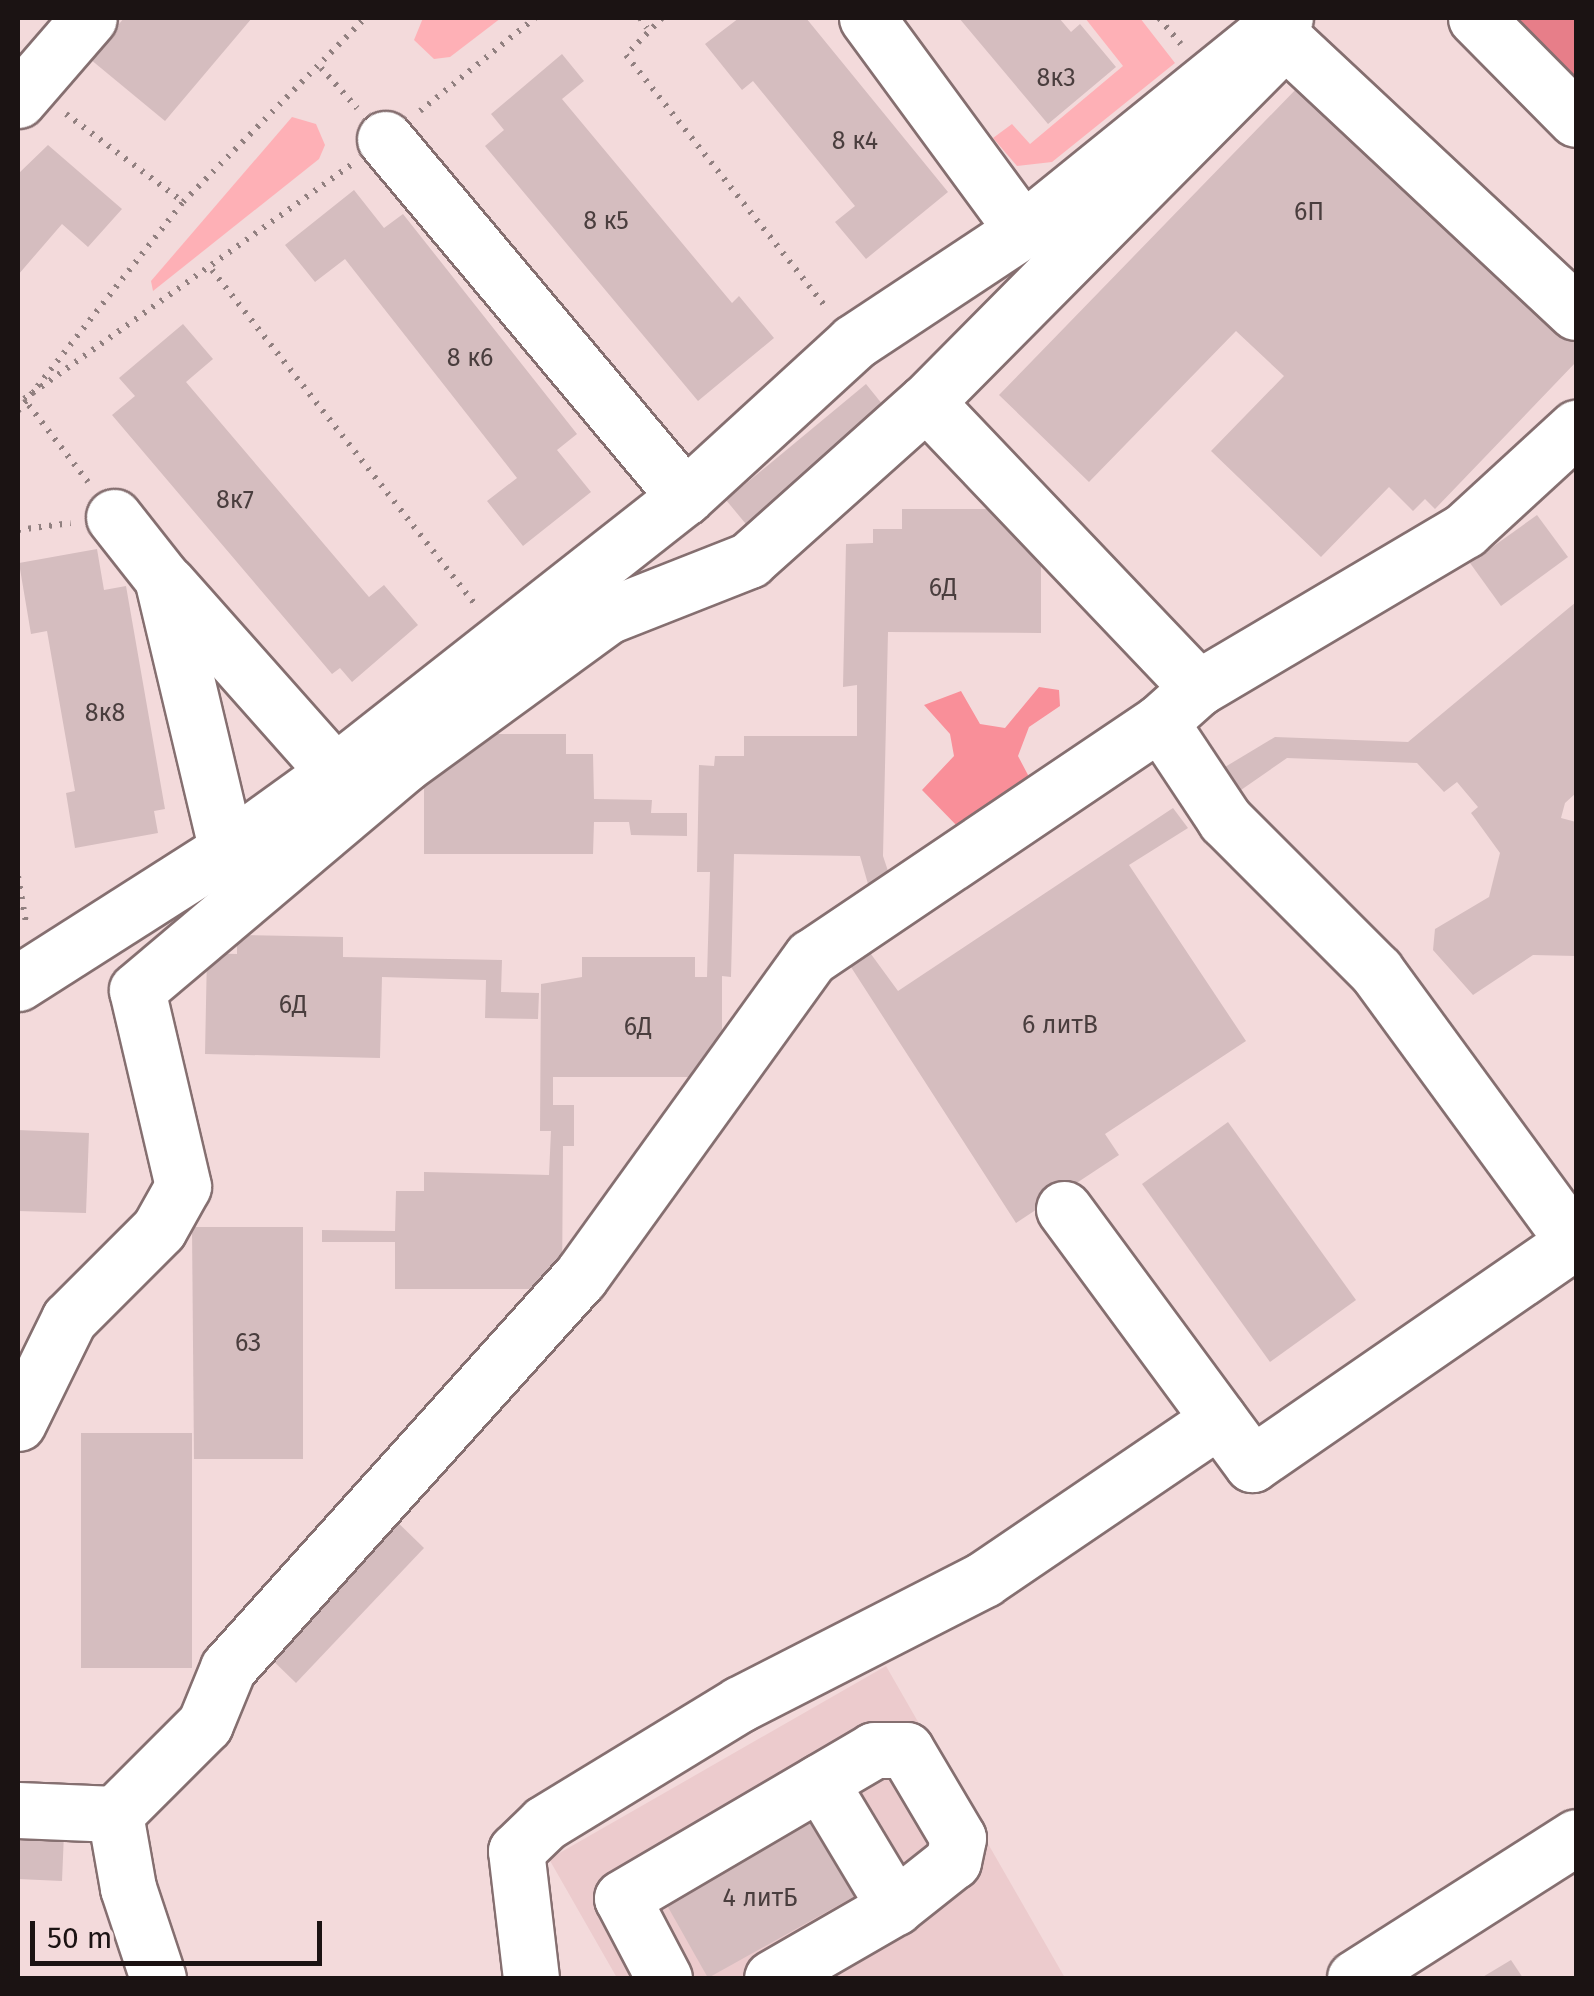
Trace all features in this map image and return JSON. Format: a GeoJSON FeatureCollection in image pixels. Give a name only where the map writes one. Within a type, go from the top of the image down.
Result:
{"type":"FeatureCollection","features":[{"type":"Feature","properties":{"kind":"street"},"geometry":{"type":"LineString","coordinates":[[24,93],[88,18]]}},
{"type":"Feature","properties":{"kind":"street"},"geometry":{"type":"LineString","coordinates":[[867,18],[1023,230]]}},
{"type":"Feature","properties":{"kind":"street"},"geometry":{"type":"LineString","coordinates":[[18,984],[227,850],[335,772],[686,497],[854,342],[1023,230],[1285,18]]}},
{"type":"Feature","properties":{"kind":"street"},"geometry":{"type":"LineString","coordinates":[[1476,18],[1576,119]]}},
{"type":"Feature","properties":{"kind":"street"},"geometry":{"type":"LineString","coordinates":[[18,1423],[68,1319],[159,1229],[183,1186],[138,990],[403,765],[608,616],[748,560],[926,402],[1285,40],[1576,312]]}},
{"type":"Feature","properties":{"kind":"street"},"geometry":{"type":"LineString","coordinates":[[386,139],[686,497]]}},
{"type":"Feature","properties":{"kind":"street"},"geometry":{"type":"LineString","coordinates":[[926,402],[1179,705],[1225,820],[1376,971],[1576,1243],[1252,1464],[1064,1209]]}},
{"type":"Feature","properties":{"kind":"street"},"geometry":{"type":"LineString","coordinates":[[18,1810],[115,1814],[205,1724],[228,1668],[580,1277],[811,957],[1179,705],[1465,530],[1576,428]]}},
{"type":"Feature","properties":{"kind":"street"},"geometry":{"type":"LineString","coordinates":[[114,517],[162,578],[335,772]]}},
{"type":"Feature","properties":{"kind":"street"},"geometry":{"type":"LineString","coordinates":[[162,578],[227,850]]}},
{"type":"Feature","properties":{"kind":"street"},"geometry":{"type":"LineString","coordinates":[[531,1978],[516,1851],[545,1824],[740,1704],[984,1580],[1218,1419]]}},
{"type":"Feature","properties":{"kind":"street"},"geometry":{"type":"LineString","coordinates":[[664,1978],[622,1898],[874,1750],[906,1750],[958,1838],[953,1861],[896,1908],[772,1978]]}},
{"type":"Feature","properties":{"kind":"street"},"geometry":{"type":"LineString","coordinates":[[820,1782],[896,1908]]}},
{"type":"Feature","properties":{"kind":"street"},"geometry":{"type":"LineString","coordinates":[[115,1814],[128,1888],[158,1978]]}},
{"type":"Feature","properties":{"kind":"street"},"geometry":{"type":"LineString","coordinates":[[1355,1978],[1576,1837]]}},
{"type":"Feature","properties":{"kind":"path"},"geometry":{"type":"LineString","coordinates":[[18,411],[24,398],[183,202],[364,18]]}},
{"type":"Feature","properties":{"kind":"path"},"geometry":{"type":"LineString","coordinates":[[24,398],[212,270],[386,139],[535,18]]}},
{"type":"Feature","properties":{"kind":"path"},"geometry":{"type":"LineString","coordinates":[[640,18],[648,28]]}},
{"type":"Feature","properties":{"kind":"path"},"geometry":{"type":"LineString","coordinates":[[662,18],[648,28],[626,56],[854,342]]}},
{"type":"Feature","properties":{"kind":"path"},"geometry":{"type":"LineString","coordinates":[[24,93],[183,202]]}},
{"type":"Feature","properties":{"kind":"path"},"geometry":{"type":"LineString","coordinates":[[212,270],[502,638]]}},
{"type":"Feature","properties":{"kind":"path"},"geometry":{"type":"LineString","coordinates":[[24,398],[114,517]]}},
{"type":"Feature","properties":{"kind":"shaded area"},"geometry":{"type":"Polygon","coordinates":[[[423,18],[501,18],[450,57],[434,59],[414,40],[423,18]]]}},
{"type":"Feature","properties":{"kind":"shaded area"},"geometry":{"type":"Polygon","coordinates":[[[1085,18],[1140,18],[1175,63],[1052,162],[1017,166],[993,138],[1012,124],[1030,144],[1123,66],[1085,18]]]}},
{"type":"Feature","properties":{"kind":"shaded area"},"geometry":{"type":"Polygon","coordinates":[[[1489,18],[1576,18],[1576,105],[1489,18]]]}},
{"type":"Feature","properties":{"kind":"shaded area"},"geometry":{"type":"Polygon","coordinates":[[[292,117],[316,124],[325,145],[319,159],[153,291],[151,281],[292,117]]]}},
{"type":"Feature","properties":{"kind":"shaded area"},"geometry":{"type":"Polygon","coordinates":[[[1039,687],[1059,690],[1060,706],[1029,727],[1018,756],[1028,775],[1025,790],[961,830],[922,790],[954,756],[950,734],[924,705],[961,691],[980,724],[1005,728],[1039,687]]]}},
{"type":"Feature","properties":{"kind":"shaded area"},"geometry":{"type":"Polygon","coordinates":[[[886,1666],[1065,1978],[617,1978],[549,1859],[886,1666]]]}},
{"type":"Feature","properties":{"kind":"building"},"geometry":{"type":"Polygon","coordinates":[[[124,18],[252,18],[165,121],[90,59],[124,18]]]}},
{"type":"Feature","properties":{"kind":"building"},"geometry":{"type":"Polygon","coordinates":[[[739,18],[806,18],[948,192],[866,259],[835,222],[855,206],[753,81],[742,90],[705,44],[739,18]]]}},
{"type":"Feature","properties":{"kind":"building"},"geometry":{"type":"Polygon","coordinates":[[[959,18],[1059,18],[1071,32],[1080,24],[1116,67],[1048,124],[959,18]]]}},
{"type":"Feature","properties":{"kind":"building"},"geometry":{"type":"Polygon","coordinates":[[[562,54],[584,81],[562,99],[732,303],[739,296],[774,338],[698,401],[485,146],[504,130],[491,114],[562,54]]]}},
{"type":"Feature","properties":{"kind":"building"},"geometry":{"type":"Polygon","coordinates":[[[1300,85],[1314,89],[1576,343],[1576,362],[1435,509],[1425,499],[1413,511],[1389,487],[1321,557],[1211,451],[1284,376],[1236,331],[1089,482],[999,395],[1300,85]]]}},
{"type":"Feature","properties":{"kind":"building"},"geometry":{"type":"Polygon","coordinates":[[[48,145],[122,209],[88,247],[62,224],[18,275],[18,174],[48,145]]]}},
{"type":"Feature","properties":{"kind":"building"},"geometry":{"type":"Polygon","coordinates":[[[354,190],[384,228],[403,214],[577,434],[557,450],[591,492],[523,546],[487,501],[517,478],[345,259],[315,282],[285,245],[354,190]]]}},
{"type":"Feature","properties":{"kind":"building"},"geometry":{"type":"Polygon","coordinates":[[[183,324],[213,359],[186,382],[369,597],[384,585],[418,625],[352,682],[340,668],[332,674],[112,415],[135,396],[119,378],[183,324]]]}},
{"type":"Feature","properties":{"kind":"building"},"geometry":{"type":"Polygon","coordinates":[[[866,384],[895,420],[755,535],[726,500],[866,384]]]}},
{"type":"Feature","properties":{"kind":"building"},"geometry":{"type":"Polygon","coordinates":[[[902,509],[1014,509],[1041,529],[1041,633],[888,632],[883,856],[895,892],[874,905],[860,856],[734,854],[731,977],[722,976],[722,1077],[553,1077],[553,1105],[574,1105],[574,1146],[563,1146],[562,1289],[395,1289],[395,1242],[322,1242],[322,1230],[395,1231],[396,1191],[424,1191],[424,1172],[549,1175],[551,1131],[540,1131],[541,984],[582,977],[582,957],[695,957],[695,977],[707,977],[710,872],[697,872],[699,765],[714,766],[715,756],[744,756],[744,736],[857,736],[857,685],[843,687],[846,544],[873,543],[873,529],[902,529],[902,509]]]}},
{"type":"Feature","properties":{"kind":"building"},"geometry":{"type":"Polygon","coordinates":[[[1537,515],[1568,557],[1501,606],[1470,563],[1537,515]]]}},
{"type":"Feature","properties":{"kind":"building"},"geometry":{"type":"Polygon","coordinates":[[[97,549],[104,590],[126,586],[165,809],[154,811],[158,833],[75,848],[66,793],[75,791],[47,631],[31,634],[19,563],[97,549]]]}},
{"type":"Feature","properties":{"kind":"building"},"geometry":{"type":"Polygon","coordinates":[[[1576,602],[1576,793],[1565,803],[1561,818],[1576,822],[1576,956],[1533,955],[1473,995],[1433,950],[1435,929],[1489,897],[1500,853],[1471,813],[1478,807],[1457,782],[1444,792],[1417,763],[1287,758],[1241,790],[1225,767],[1275,737],[1408,742],[1576,602]]]}},
{"type":"Feature","properties":{"kind":"building"},"geometry":{"type":"Polygon","coordinates":[[[453,734],[566,734],[566,754],[593,754],[594,799],[652,800],[651,813],[687,813],[687,836],[631,835],[629,822],[594,822],[593,854],[424,854],[424,754],[453,734]]]}},
{"type":"Feature","properties":{"kind":"building"},"geometry":{"type":"Polygon","coordinates":[[[1173,808],[1188,828],[1129,865],[1246,1041],[1105,1134],[1119,1155],[1016,1223],[849,964],[868,950],[898,991],[1173,808]]]}},
{"type":"Feature","properties":{"kind":"building"},"geometry":{"type":"Polygon","coordinates":[[[237,935],[343,937],[343,957],[502,960],[501,992],[539,993],[538,1019],[485,1018],[486,980],[382,977],[380,1058],[205,1054],[207,953],[237,954],[237,935]]]}},
{"type":"Feature","properties":{"kind":"building"},"geometry":{"type":"Polygon","coordinates":[[[1228,1122],[1356,1300],[1270,1362],[1142,1184],[1228,1122]]]}},
{"type":"Feature","properties":{"kind":"building"},"geometry":{"type":"Polygon","coordinates":[[[18,1130],[89,1133],[86,1213],[18,1211],[18,1130]]]}},
{"type":"Feature","properties":{"kind":"building"},"geometry":{"type":"Polygon","coordinates":[[[192,1227],[303,1227],[303,1459],[194,1459],[192,1227]]]}},
{"type":"Feature","properties":{"kind":"building"},"geometry":{"type":"Polygon","coordinates":[[[81,1433],[192,1433],[192,1668],[81,1668],[81,1433]]]}},
{"type":"Feature","properties":{"kind":"building"},"geometry":{"type":"Polygon","coordinates":[[[389,1514],[424,1548],[296,1683],[261,1649],[389,1514]]]}},
{"type":"Feature","properties":{"kind":"building"},"geometry":{"type":"Polygon","coordinates":[[[811,1818],[855,1896],[708,1978],[664,1900],[811,1818]]]}},
{"type":"Feature","properties":{"kind":"building"},"geometry":{"type":"Polygon","coordinates":[[[18,1831],[64,1833],[62,1881],[18,1879],[18,1831]]]}},
{"type":"Feature","properties":{"kind":"building"},"geometry":{"type":"Polygon","coordinates":[[[1511,1960],[1523,1978],[1481,1978],[1511,1960]]]}}]}
